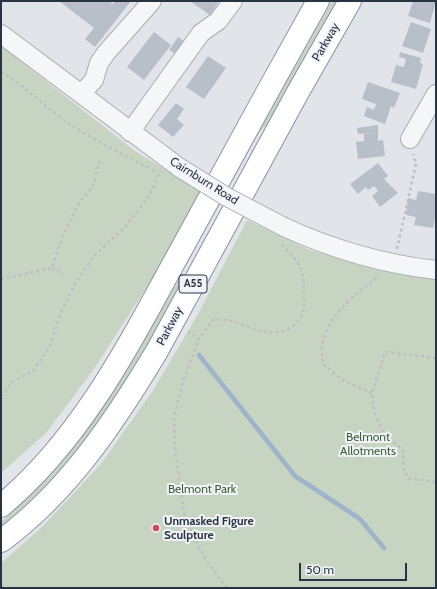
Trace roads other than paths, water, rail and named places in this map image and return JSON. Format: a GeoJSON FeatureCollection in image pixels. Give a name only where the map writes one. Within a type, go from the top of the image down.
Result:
{"type":"FeatureCollection","features":[{"type":"Feature","properties":{"kind":"highway","name":"A55"},"geometry":{"type":"LineString","coordinates":[[1,506],[54,455],[75,429],[121,360],[318,1]]}},
{"type":"Feature","properties":{"kind":"highway","name":"Parkway"},"geometry":{"type":"LineString","coordinates":[[1,541],[35,513],[69,477],[103,435],[134,390],[157,351],[298,92],[350,1]]}},
{"type":"Feature","properties":{"kind":"street"},"geometry":{"type":"LineString","coordinates":[[81,94],[94,80],[100,63],[106,53],[152,1]]}},
{"type":"Feature","properties":{"kind":"street"},"geometry":{"type":"LineString","coordinates":[[130,132],[201,33],[218,21],[233,1]]}},
{"type":"Feature","properties":{"kind":"street","name":"Cairnburn Road"},"geometry":{"type":"LineString","coordinates":[[1,34],[180,168],[227,197],[283,235],[312,240],[378,261],[436,270]]}},
{"type":"Feature","properties":{"kind":"street"},"geometry":{"type":"LineString","coordinates":[[410,139],[436,94]]}},
{"type":"Feature","properties":{"kind":"waterway"},"geometry":{"type":"LineString","coordinates":[[199,355],[295,476],[360,519],[384,548]]}},
{"type":"Feature","properties":{"kind":"place","name":"Unmasked Figure Sculpture"},"geometry":{"type":"Point","coordinates":[156,528]}},
{"type":"Feature","properties":{"kind":"park label","name":"Belmont Allotments"},"geometry":{"type":"Point","coordinates":[368,444]}},
{"type":"Feature","properties":{"kind":"park label","name":"Belmont Park"},"geometry":{"type":"Point","coordinates":[202,489]}}]}
